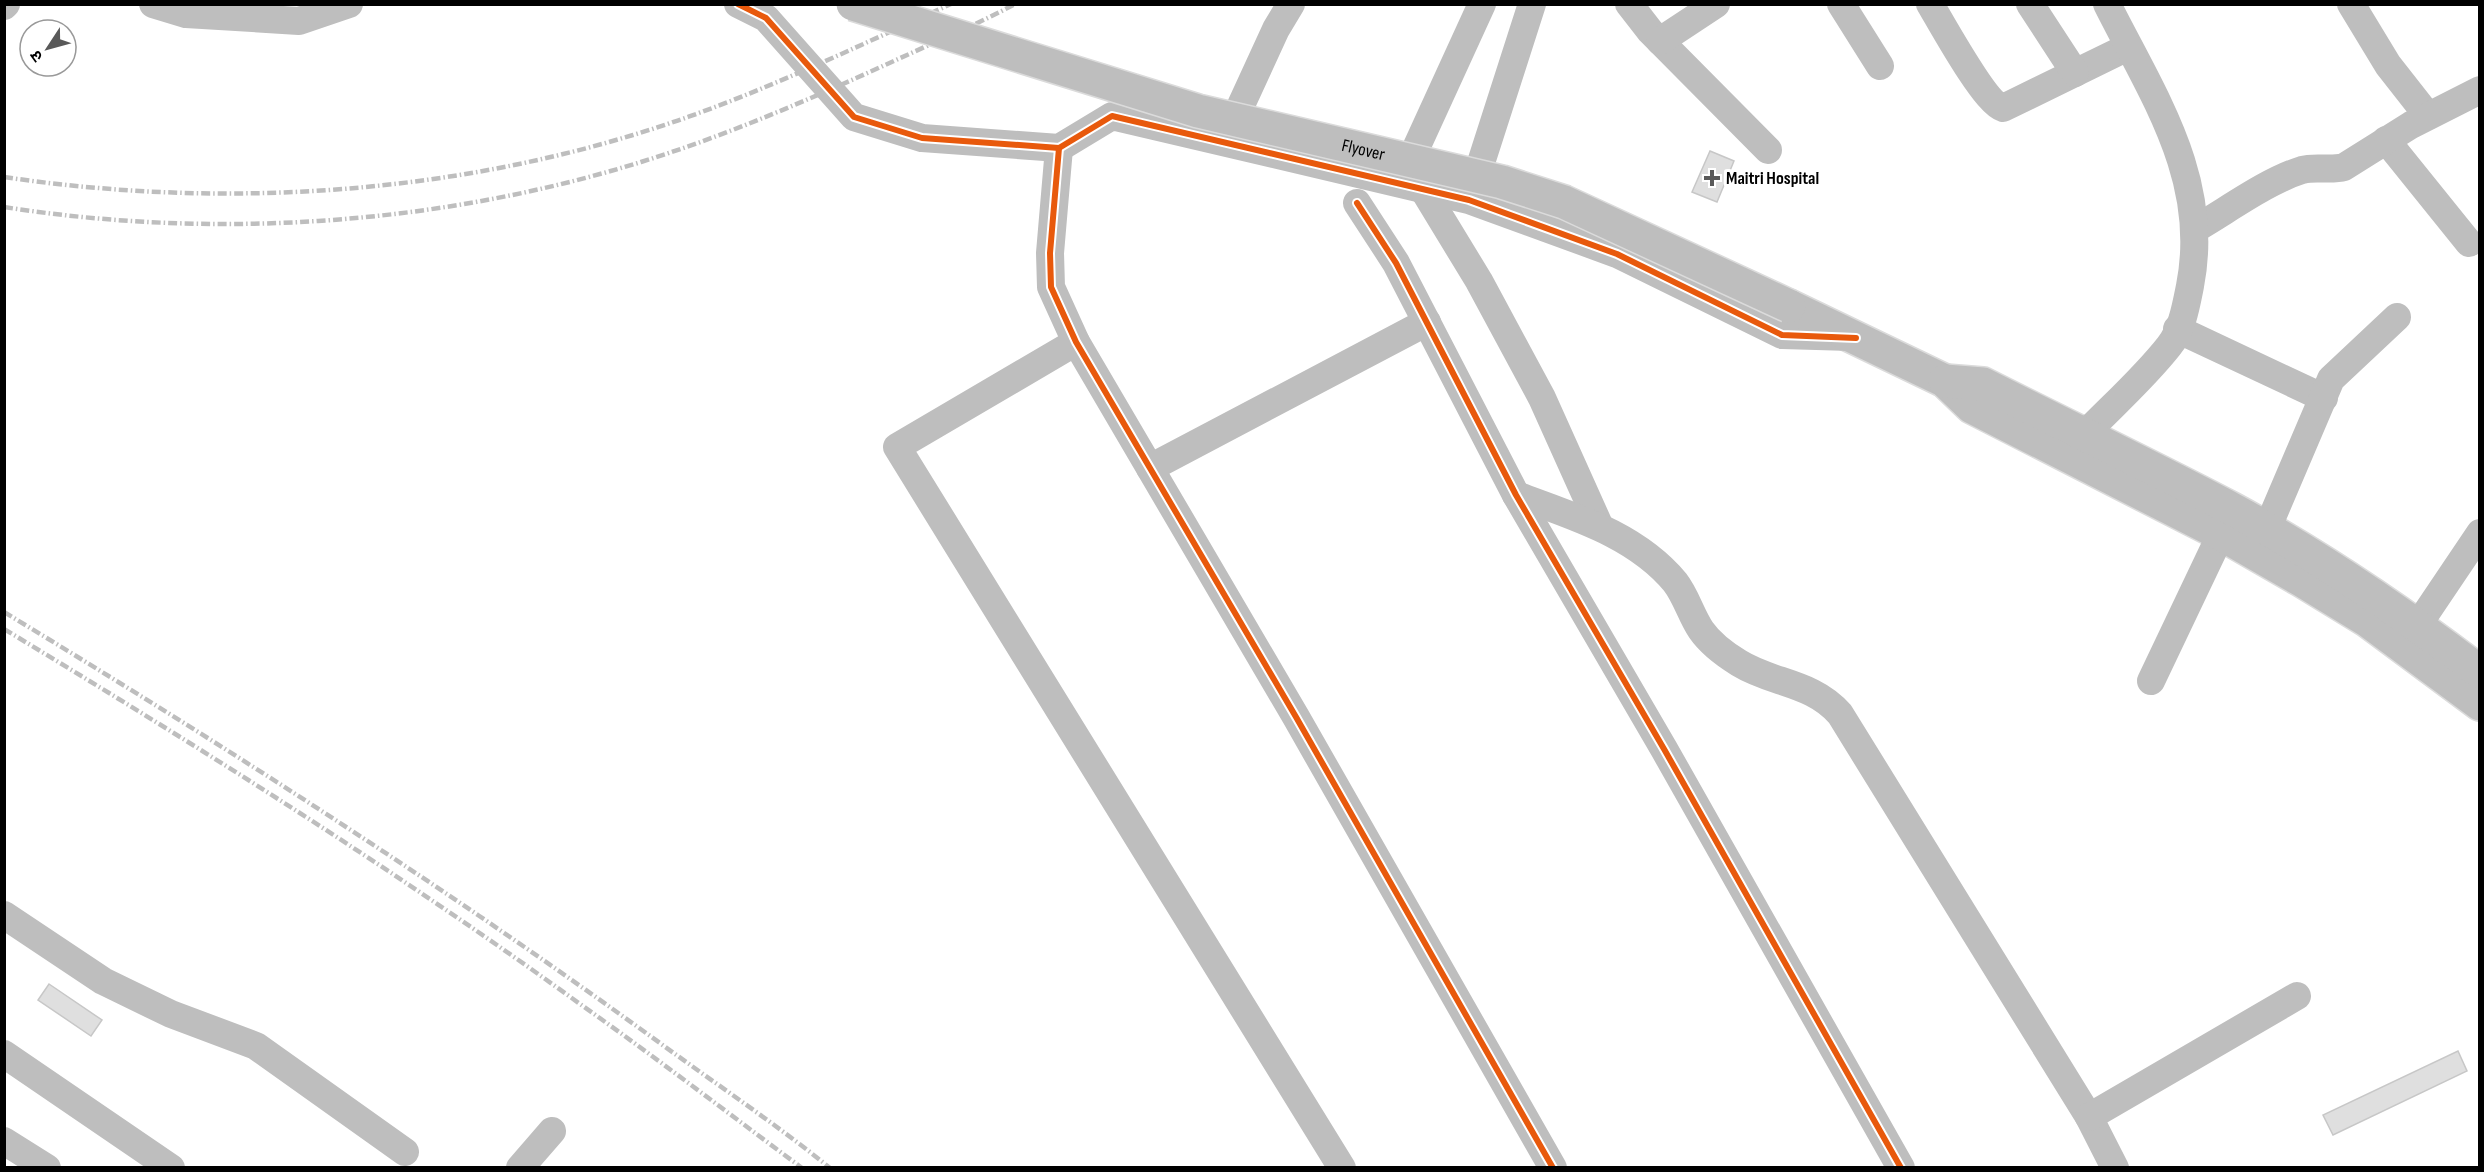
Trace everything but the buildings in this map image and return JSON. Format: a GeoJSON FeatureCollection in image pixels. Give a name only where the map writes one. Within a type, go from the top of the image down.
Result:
{"type":"FeatureCollection","features":[{"type":"Feature","properties":{"kind":"highway","name":"Flyover"},"geometry":{"type":"LineString","coordinates":[[853,4],[1198,111],[1502,182],[1564,202],[1945,381]]}},
{"type":"Feature","properties":{"kind":"highway"},"geometry":{"type":"LineString","coordinates":[[1945,381],[1983,384],[2266,529],[2418,625],[2480,672]]}},
{"type":"Feature","properties":{"kind":"highway"},"geometry":{"type":"LineString","coordinates":[[1945,381],[1972,407],[2222,534],[2368,621],[2480,704]]}},
{"type":"Feature","properties":{"kind":"street"},"geometry":{"type":"LineString","coordinates":[[153,4],[186,14],[299,21],[349,4]]}},
{"type":"Feature","properties":{"kind":"street"},"geometry":{"type":"LineString","coordinates":[[738,4],[766,18],[854,117],[922,138],[1059,148],[1112,116],[1469,200],[1617,254],[1782,335],[1856,338]]}},
{"type":"Feature","properties":{"kind":"street"},"geometry":{"type":"LineString","coordinates":[[1224,144],[1276,29],[1291,4]]}},
{"type":"Feature","properties":{"kind":"street"},"geometry":{"type":"LineString","coordinates":[[1411,186],[1482,4]]}},
{"type":"Feature","properties":{"kind":"street"},"geometry":{"type":"LineString","coordinates":[[1469,200],[1532,4]]}},
{"type":"Feature","properties":{"kind":"street"},"geometry":{"type":"LineString","coordinates":[[1629,4],[1660,41],[1768,150]]}},
{"type":"Feature","properties":{"kind":"street"},"geometry":{"type":"LineString","coordinates":[[1660,41],[1716,4]]}},
{"type":"Feature","properties":{"kind":"street"},"geometry":{"type":"LineString","coordinates":[[1841,4],[1880,66]]}},
{"type":"Feature","properties":{"kind":"street"},"geometry":{"type":"LineString","coordinates":[[1930,4],[1997,106],[2003,108],[2128,47]]}},
{"type":"Feature","properties":{"kind":"street"},"geometry":{"type":"LineString","coordinates":[[2030,4],[2075,73]]}},
{"type":"Feature","properties":{"kind":"street"},"geometry":{"type":"LineString","coordinates":[[2084,435],[2170,345],[2186,311],[2192,276],[2195,229],[2192,195],[2173,135],[2108,4]]}},
{"type":"Feature","properties":{"kind":"street"},"geometry":{"type":"LineString","coordinates":[[2351,4],[2388,65],[2428,116]]}},
{"type":"Feature","properties":{"kind":"street"},"geometry":{"type":"LineString","coordinates":[[2195,229],[2287,176],[2304,169],[2333,171],[2344,167],[2428,116],[2480,90]]}},
{"type":"Feature","properties":{"kind":"street"},"geometry":{"type":"LineString","coordinates":[[2386,140],[2469,243]]}},
{"type":"Feature","properties":{"kind":"street"},"geometry":{"type":"LineString","coordinates":[[1059,148],[1050,253],[1051,287],[1076,342],[1296,717],[1553,1167]]}},
{"type":"Feature","properties":{"kind":"street"},"geometry":{"type":"LineString","coordinates":[[1411,186],[1479,281],[1542,398],[1600,527]]}},
{"type":"Feature","properties":{"kind":"street"},"geometry":{"type":"LineString","coordinates":[[1357,203],[1396,263],[1516,495],[1664,749],[1901,1167]]}},
{"type":"Feature","properties":{"kind":"street"},"geometry":{"type":"LineString","coordinates":[[2266,529],[2331,379],[2397,317]]}},
{"type":"Feature","properties":{"kind":"street"},"geometry":{"type":"LineString","coordinates":[[1150,468],[1427,322]]}},
{"type":"Feature","properties":{"kind":"street"},"geometry":{"type":"LineString","coordinates":[[2177,330],[2324,398]]}},
{"type":"Feature","properties":{"kind":"street"},"geometry":{"type":"LineString","coordinates":[[1076,342],[897,447],[1342,1167]]}},
{"type":"Feature","properties":{"kind":"street"},"geometry":{"type":"LineString","coordinates":[[1516,495],[1600,527],[1637,549],[1659,566],[1676,584],[1702,631],[1720,649],[1741,664],[1827,699],[1840,714],[2089,1117],[2115,1167]]}},
{"type":"Feature","properties":{"kind":"street"},"geometry":{"type":"LineString","coordinates":[[2418,625],[2480,533]]}},
{"type":"Feature","properties":{"kind":"street"},"geometry":{"type":"LineString","coordinates":[[2151,681],[2222,534]]}},
{"type":"Feature","properties":{"kind":"street"},"geometry":{"type":"LineString","coordinates":[[4,915],[103,981],[171,1014],[256,1046],[405,1152]]}},
{"type":"Feature","properties":{"kind":"street"},"geometry":{"type":"LineString","coordinates":[[2089,1117],[2297,996]]}},
{"type":"Feature","properties":{"kind":"street"},"geometry":{"type":"LineString","coordinates":[[4,1054],[160,1164]]}},
{"type":"Feature","properties":{"kind":"street"},"geometry":{"type":"LineString","coordinates":[[520,1167],[552,1131]]}},
{"type":"Feature","properties":{"kind":"street"},"geometry":{"type":"LineString","coordinates":[[4,1141],[47,1167]]}},
{"type":"Feature","properties":{"kind":"railway"},"geometry":{"type":"LineString","coordinates":[[4,177],[83,187],[162,192],[241,193],[321,190],[400,183],[479,172],[557,156],[674,122],[794,75],[951,4]]}},
{"type":"Feature","properties":{"kind":"railway"},"geometry":{"type":"LineString","coordinates":[[4,207],[83,217],[164,223],[244,224],[406,213],[485,200],[564,183],[641,162],[706,140],[833,88],[1015,4]]}},
{"type":"Feature","properties":{"kind":"railway"},"geometry":{"type":"LineString","coordinates":[[4,612],[339,822],[503,932],[769,1121],[830,1168]]}},
{"type":"Feature","properties":{"kind":"railway"},"geometry":{"type":"LineString","coordinates":[[4,629],[224,765],[440,906],[608,1024],[802,1168]]}},
{"type":"Feature","properties":{"kind":"cycle path"},"geometry":{"type":"LineString","coordinates":[[738,4],[766,18],[854,117],[922,138],[1059,148],[1112,116],[1469,200],[1617,254],[1782,335],[1856,338]]}},
{"type":"Feature","properties":{"kind":"cycle path"},"geometry":{"type":"LineString","coordinates":[[1059,148],[1050,253],[1051,287],[1076,342],[1296,717],[1553,1168]]}},
{"type":"Feature","properties":{"kind":"cycle path"},"geometry":{"type":"LineString","coordinates":[[1357,203],[1396,263],[1516,495],[1664,749],[1901,1168]]}},
{"type":"Feature","properties":{"kind":"place","name":"Maitri Hospital"},"geometry":{"type":"Point","coordinates":[1712,178]}}]}
